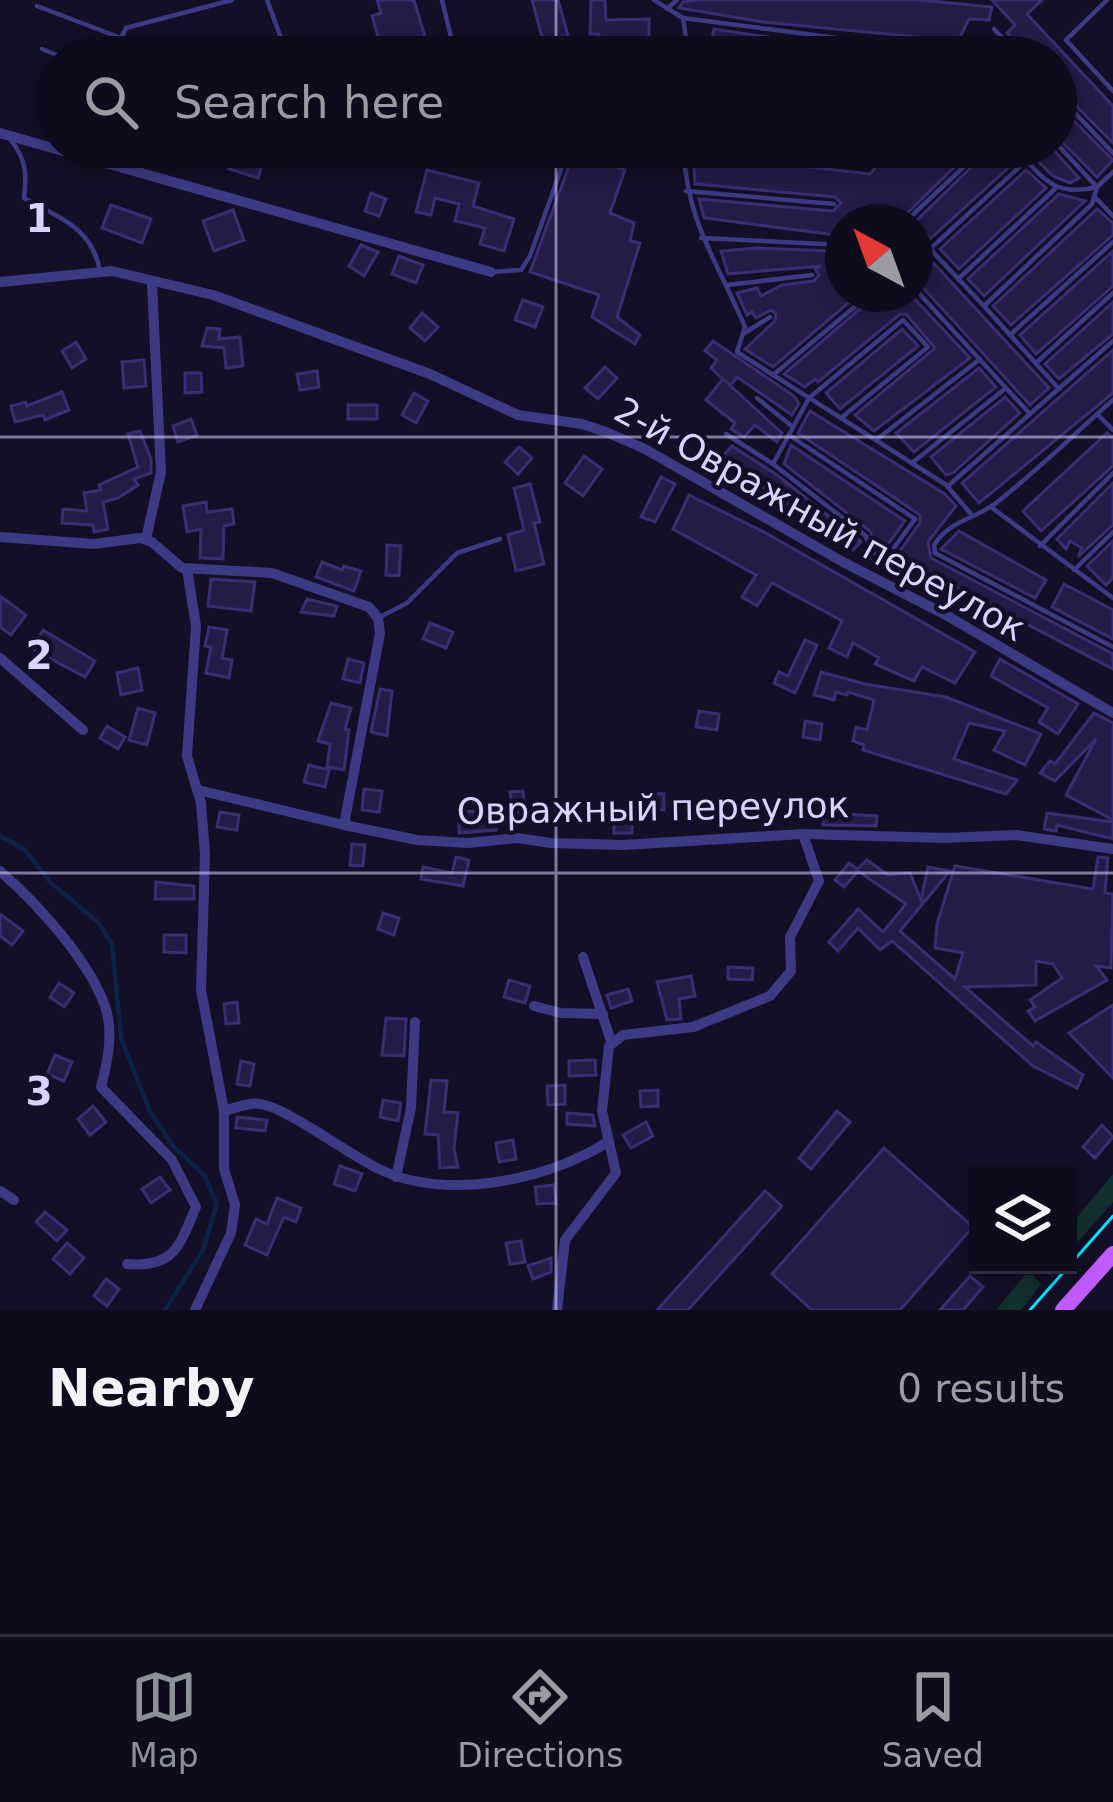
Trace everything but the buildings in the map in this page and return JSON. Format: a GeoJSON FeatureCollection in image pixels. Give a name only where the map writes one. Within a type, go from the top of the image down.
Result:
{"type":"FeatureCollection","features":[{"type":"Feature","properties":{"kind":"main road"},"geometry":{"type":"LineString","coordinates":[[1072,1306],[1113,1254]]}},
{"type":"Feature","properties":{"kind":"street"},"geometry":{"type":"LineString","coordinates":[[4,135],[36,144]]}},
{"type":"Feature","properties":{"kind":"street"},"geometry":{"type":"LineString","coordinates":[[121,168],[491,272]]}},
{"type":"Feature","properties":{"kind":"street"},"geometry":{"type":"LineString","coordinates":[[0,282],[100,271]]}},
{"type":"Feature","properties":{"kind":"street","name":"2-й Овражный переулок"},"geometry":{"type":"LineString","coordinates":[[100,271],[229,299],[430,374],[518,415],[582,424],[645,449],[1113,713]]}},
{"type":"Feature","properties":{"kind":"street"},"geometry":{"type":"LineString","coordinates":[[146,539],[161,472],[152,284]]}},
{"type":"Feature","properties":{"kind":"street"},"geometry":{"type":"LineString","coordinates":[[0,537],[94,544],[146,539],[187,569],[272,572],[359,602],[378,618],[380,633],[344,825]]}},
{"type":"Feature","properties":{"kind":"street"},"geometry":{"type":"LineString","coordinates":[[187,569],[196,626],[187,756],[198,790],[205,854],[201,990],[224,1111],[224,1168],[235,1204],[231,1233],[195,1310]]}},
{"type":"Feature","properties":{"kind":"street"},"geometry":{"type":"LineString","coordinates":[[0,658],[83,730]]}},
{"type":"Feature","properties":{"kind":"street","name":"Овражный переулок"},"geometry":{"type":"LineString","coordinates":[[198,790],[417,840],[468,843],[517,838],[646,844],[803,834],[1016,835],[1113,849]]}},
{"type":"Feature","properties":{"kind":"street"},"geometry":{"type":"LineString","coordinates":[[611,1041],[623,1035],[693,1027],[760,1003],[780,986],[791,970],[790,937],[819,881],[803,834]]}},
{"type":"Feature","properties":{"kind":"street"},"geometry":{"type":"LineString","coordinates":[[0,872],[49,922],[100,994],[108,1017],[109,1056],[101,1087],[172,1160],[196,1207],[178,1250],[153,1266],[128,1264]]}},
{"type":"Feature","properties":{"kind":"street"},"geometry":{"type":"LineString","coordinates":[[557,1310],[565,1240],[616,1173],[602,1101],[611,1041],[583,957]]}},
{"type":"Feature","properties":{"kind":"street"},"geometry":{"type":"LineString","coordinates":[[534,1006],[561,1013],[603,1014]]}},
{"type":"Feature","properties":{"kind":"street"},"geometry":{"type":"LineString","coordinates":[[396,1177],[411,1108],[415,1022]]}},
{"type":"Feature","properties":{"kind":"street"},"geometry":{"type":"LineString","coordinates":[[224,1111],[262,1104],[396,1177],[450,1186],[572,1164],[609,1142]]}},
{"type":"Feature","properties":{"kind":"street"},"geometry":{"type":"LineString","coordinates":[[0,1191],[14,1200]]}},
{"type":"Feature","properties":{"kind":"lane"},"geometry":{"type":"LineString","coordinates":[[122,36],[126,28],[232,0]]}},
{"type":"Feature","properties":{"kind":"lane"},"geometry":{"type":"LineString","coordinates":[[267,0],[280,36]]}},
{"type":"Feature","properties":{"kind":"lane"},"geometry":{"type":"LineString","coordinates":[[442,0],[451,36]]}},
{"type":"Feature","properties":{"kind":"lane"},"geometry":{"type":"LineString","coordinates":[[654,0],[683,19],[818,36]]}},
{"type":"Feature","properties":{"kind":"lane"},"geometry":{"type":"LineString","coordinates":[[668,9],[677,0]]}},
{"type":"Feature","properties":{"kind":"lane"},"geometry":{"type":"LineString","coordinates":[[1070,36],[1107,0]]}},
{"type":"Feature","properties":{"kind":"lane"},"geometry":{"type":"LineString","coordinates":[[37,6],[116,36]]}},
{"type":"Feature","properties":{"kind":"lane"},"geometry":{"type":"LineString","coordinates":[[683,19],[686,36]]}},
{"type":"Feature","properties":{"kind":"lane"},"geometry":{"type":"LineString","coordinates":[[994,29],[1001,36]]}},
{"type":"Feature","properties":{"kind":"lane"},"geometry":{"type":"LineString","coordinates":[[1077,52],[1113,92]]}},
{"type":"Feature","properties":{"kind":"lane"},"geometry":{"type":"LineString","coordinates":[[1077,115],[1113,153]]}},
{"type":"Feature","properties":{"kind":"lane"},"geometry":{"type":"LineString","coordinates":[[4,135],[23,156],[24,198],[82,232],[95,246],[100,271]]}},
{"type":"Feature","properties":{"kind":"lane"},"geometry":{"type":"LineString","coordinates":[[1077,166],[1097,188]]}},
{"type":"Feature","properties":{"kind":"lane"},"geometry":{"type":"LineString","coordinates":[[491,272],[521,270],[561,168]]}},
{"type":"Feature","properties":{"kind":"lane"},"geometry":{"type":"LineString","coordinates":[[684,168],[701,238],[745,327],[737,352],[947,486],[971,514]]}},
{"type":"Feature","properties":{"kind":"lane"},"geometry":{"type":"LineString","coordinates":[[923,204],[962,168]]}},
{"type":"Feature","properties":{"kind":"lane"},"geometry":{"type":"LineString","coordinates":[[933,246],[1018,168]]}},
{"type":"Feature","properties":{"kind":"lane"},"geometry":{"type":"LineString","coordinates":[[1035,168],[1055,189],[1097,188]]}},
{"type":"Feature","properties":{"kind":"lane"},"geometry":{"type":"LineString","coordinates":[[984,306],[1092,204],[1097,188],[1113,173]]}},
{"type":"Feature","properties":{"kind":"lane"},"geometry":{"type":"LineString","coordinates":[[958,279],[1055,189]]}},
{"type":"Feature","properties":{"kind":"lane"},"geometry":{"type":"LineString","coordinates":[[686,190],[835,204]]}},
{"type":"Feature","properties":{"kind":"lane"},"geometry":{"type":"LineString","coordinates":[[1094,196],[1113,216]]}},
{"type":"Feature","properties":{"kind":"lane"},"geometry":{"type":"LineString","coordinates":[[701,238],[825,244]]}},
{"type":"Feature","properties":{"kind":"lane"},"geometry":{"type":"LineString","coordinates":[[1010,334],[1113,242]]}},
{"type":"Feature","properties":{"kind":"lane"},"geometry":{"type":"LineString","coordinates":[[933,252],[1059,388]]}},
{"type":"Feature","properties":{"kind":"lane"},"geometry":{"type":"LineString","coordinates":[[728,285],[812,275]]}},
{"type":"Feature","properties":{"kind":"lane"},"geometry":{"type":"LineString","coordinates":[[1036,363],[1113,293]]}},
{"type":"Feature","properties":{"kind":"lane"},"geometry":{"type":"LineString","coordinates":[[933,308],[1030,414]]}},
{"type":"Feature","properties":{"kind":"lane"},"geometry":{"type":"LineString","coordinates":[[772,374],[848,312]]}},
{"type":"Feature","properties":{"kind":"lane"},"geometry":{"type":"LineString","coordinates":[[743,334],[770,317]]}},
{"type":"Feature","properties":{"kind":"lane"},"geometry":{"type":"LineString","coordinates":[[773,464],[809,398],[903,320],[928,347],[841,418]]}},
{"type":"Feature","properties":{"kind":"lane"},"geometry":{"type":"LineString","coordinates":[[947,486],[1113,341]]}},
{"type":"Feature","properties":{"kind":"lane"},"geometry":{"type":"LineString","coordinates":[[876,440],[980,359]]}},
{"type":"Feature","properties":{"kind":"lane"},"geometry":{"type":"LineString","coordinates":[[912,463],[1006,388]]}},
{"type":"Feature","properties":{"kind":"lane"},"geometry":{"type":"LineString","coordinates":[[757,398],[793,427]]}},
{"type":"Feature","properties":{"kind":"lane"},"geometry":{"type":"LineString","coordinates":[[1113,400],[991,507],[942,533],[934,545],[935,553],[1113,647]]}},
{"type":"Feature","properties":{"kind":"lane"},"geometry":{"type":"LineString","coordinates":[[1097,414],[1113,430]]}},
{"type":"Feature","properties":{"kind":"lane"},"geometry":{"type":"LineString","coordinates":[[725,434],[773,464],[866,536],[871,551],[885,560],[915,519],[788,435]]}},
{"type":"Feature","properties":{"kind":"lane"},"geometry":{"type":"LineString","coordinates":[[1040,546],[1113,473]]}},
{"type":"Feature","properties":{"kind":"lane"},"geometry":{"type":"LineString","coordinates":[[991,507],[1112,594]]}},
{"type":"Feature","properties":{"kind":"lane"},"geometry":{"type":"LineString","coordinates":[[1074,570],[1113,532]]}},
{"type":"Feature","properties":{"kind":"lane"},"geometry":{"type":"LineString","coordinates":[[378,618],[406,603],[457,553],[500,539]]}},
{"type":"Feature","properties":{"kind":"green space"},"geometry":{"type":"Polygon","coordinates":[[[1113,1174],[1113,1202],[1077,1243],[1077,1217],[1113,1174]]]}},
{"type":"Feature","properties":{"kind":"green space"},"geometry":{"type":"Polygon","coordinates":[[[1025,1275],[1033,1275],[1041,1284],[1021,1310],[996,1310],[1025,1275]]]}},
{"type":"Feature","properties":{"kind":"waterway"},"geometry":{"type":"LineString","coordinates":[[0,836],[24,849],[51,883],[98,922],[112,944],[121,1038],[150,1112],[174,1147],[204,1175],[217,1204],[203,1250],[165,1310]]}},
{"type":"Feature","properties":{"kind":"tram line"},"geometry":{"type":"LineString","coordinates":[[1030,1310],[1113,1216]]}}]}
